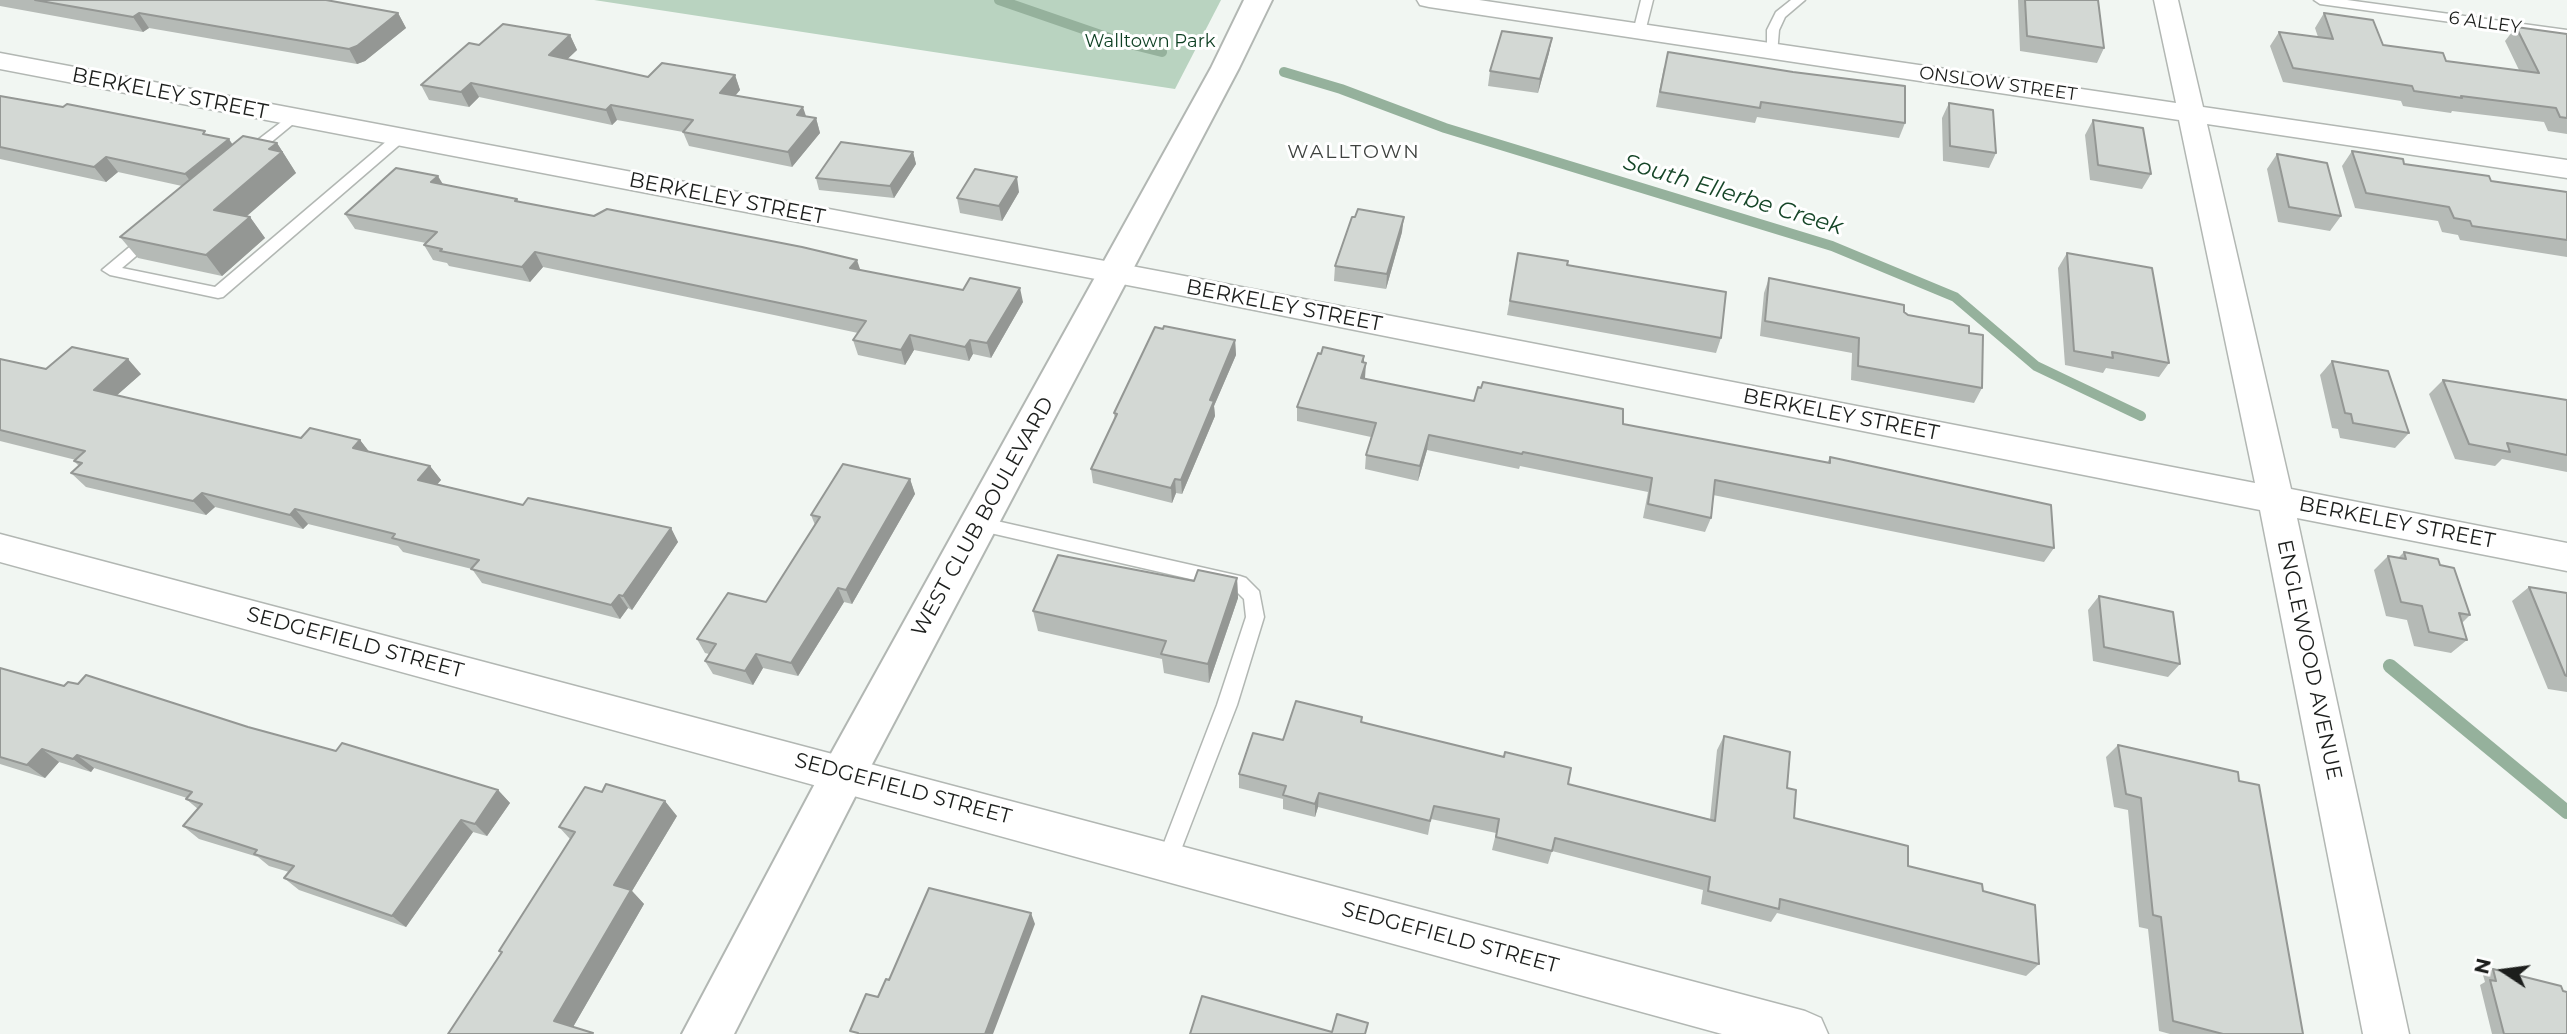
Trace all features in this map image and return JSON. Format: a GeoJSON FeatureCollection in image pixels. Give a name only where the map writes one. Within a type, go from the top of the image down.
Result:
{"type":"FeatureCollection","features":[{"type":"Feature","properties":{"kind":"street","name":"WEST CLUB BOULEVARD"},"geometry":{"type":"LineString","coordinates":[[707,1034],[844,773],[1116,273],[1225,68],[1258,0]]}},
{"type":"Feature","properties":{"kind":"street","name":"ONSLOW STREET"},"geometry":{"type":"LineString","coordinates":[[1429,0],[2567,169]]}},
{"type":"Feature","properties":{"kind":"street","name":"ENGLEWOOD AVENUE"},"geometry":{"type":"LineString","coordinates":[[2166,0],[2276,500],[2386,1034]]}},
{"type":"Feature","properties":{"kind":"street","name":"BERKELEY STREET"},"geometry":{"type":"LineString","coordinates":[[0,61],[1116,273],[2567,556]]}},
{"type":"Feature","properties":{"kind":"street","name":"SEDGEFIELD STREET"},"geometry":{"type":"LineString","coordinates":[[0,548],[844,773],[1805,1034]]}},
{"type":"Feature","properties":{"kind":"lane"},"geometry":{"type":"LineString","coordinates":[[1639,32],[1647,0]]}},
{"type":"Feature","properties":{"kind":"lane"},"geometry":{"type":"LineString","coordinates":[[1772,51],[1773,30],[1780,15],[1799,0]]}},
{"type":"Feature","properties":{"kind":"lane","name":"6 ALLEY"},"geometry":{"type":"LineString","coordinates":[[2320,0],[2567,34]]}},
{"type":"Feature","properties":{"kind":"lane"},"geometry":{"type":"LineString","coordinates":[[231,169],[293,117]]}},
{"type":"Feature","properties":{"kind":"lane"},"geometry":{"type":"LineString","coordinates":[[160,228],[110,270],[218,293],[400,137]]}},
{"type":"Feature","properties":{"kind":"lane"},"geometry":{"type":"LineString","coordinates":[[979,524],[1240,583],[1253,596],[1255,617],[1227,705],[1167,861]]}},
{"type":"Feature","properties":{"kind":"green space","name":"Walltown Park"},"geometry":{"type":"Polygon","coordinates":[[[594,0],[1221,0],[1175,89],[594,0]]]}},
{"type":"Feature","properties":{"kind":"building"},"geometry":{"type":"Polygon","coordinates":[[[35,0],[326,0],[398,13],[357,46],[349,49],[139,13],[133,17],[35,0]]]}},
{"type":"Feature","properties":{"kind":"building"},"geometry":{"type":"Polygon","coordinates":[[[2025,0],[2098,0],[2104,48],[2027,36],[2025,0]]]}},
{"type":"Feature","properties":{"kind":"building"},"geometry":{"type":"Polygon","coordinates":[[[2324,13],[2373,20],[2383,45],[2443,53],[2446,61],[2539,73],[2516,27],[2567,34],[2567,118],[2560,117],[2556,108],[2414,91],[2412,86],[2293,68],[2279,32],[2333,39],[2324,13]]]}},
{"type":"Feature","properties":{"kind":"building"},"geometry":{"type":"Polygon","coordinates":[[[503,24],[570,35],[549,55],[648,77],[662,63],[735,75],[720,93],[803,107],[797,115],[816,118],[788,152],[683,132],[693,120],[611,105],[606,110],[471,83],[461,92],[421,85],[469,43],[479,45],[503,24]]]}},
{"type":"Feature","properties":{"kind":"building"},"geometry":{"type":"Polygon","coordinates":[[[1502,31],[1552,38],[1540,79],[1490,71],[1502,31]]]}},
{"type":"Feature","properties":{"kind":"building"},"geometry":{"type":"Polygon","coordinates":[[[1668,52],[1905,86],[1905,123],[1761,102],[1760,108],[1660,92],[1668,52]]]}},
{"type":"Feature","properties":{"kind":"building"},"geometry":{"type":"Polygon","coordinates":[[[0,96],[63,107],[67,104],[205,131],[203,134],[229,139],[185,174],[106,157],[94,167],[0,147],[0,96]]]}},
{"type":"Feature","properties":{"kind":"building"},"geometry":{"type":"Polygon","coordinates":[[[1949,103],[1993,110],[1996,153],[1950,146],[1949,103]]]}},
{"type":"Feature","properties":{"kind":"building"},"geometry":{"type":"Polygon","coordinates":[[[2093,120],[2143,128],[2151,174],[2098,165],[2093,120]]]}},
{"type":"Feature","properties":{"kind":"building"},"geometry":{"type":"Polygon","coordinates":[[[243,136],[277,143],[269,149],[282,152],[214,210],[250,217],[206,255],[120,237],[243,136]]]}},
{"type":"Feature","properties":{"kind":"building"},"geometry":{"type":"Polygon","coordinates":[[[841,142],[913,152],[890,186],[816,178],[841,142]]]}},
{"type":"Feature","properties":{"kind":"building"},"geometry":{"type":"Polygon","coordinates":[[[2352,151],[2403,159],[2404,164],[2489,176],[2491,181],[2567,192],[2567,240],[2472,226],[2470,221],[2454,218],[2449,207],[2366,193],[2352,151]]]}},
{"type":"Feature","properties":{"kind":"building"},"geometry":{"type":"Polygon","coordinates":[[[2277,154],[2327,163],[2341,216],[2289,207],[2277,154]]]}},
{"type":"Feature","properties":{"kind":"building"},"geometry":{"type":"Polygon","coordinates":[[[396,168],[438,176],[431,182],[517,199],[515,201],[594,216],[607,209],[802,247],[857,260],[850,268],[963,290],[970,278],[1020,288],[987,343],[970,340],[965,347],[910,335],[901,350],[853,340],[866,321],[535,252],[522,267],[440,251],[442,249],[424,245],[437,232],[345,214],[396,168]]]}},
{"type":"Feature","properties":{"kind":"building"},"geometry":{"type":"Polygon","coordinates":[[[975,169],[1017,177],[999,206],[957,198],[975,169]]]}},
{"type":"Feature","properties":{"kind":"building"},"geometry":{"type":"Polygon","coordinates":[[[1358,209],[1404,217],[1387,274],[1335,266],[1352,217],[1355,217],[1358,209]]]}},
{"type":"Feature","properties":{"kind":"building"},"geometry":{"type":"Polygon","coordinates":[[[1518,253],[1568,261],[1567,265],[1726,292],[1721,338],[1510,301],[1518,253]]]}},
{"type":"Feature","properties":{"kind":"building"},"geometry":{"type":"Polygon","coordinates":[[[2067,253],[2152,268],[2169,363],[2112,352],[2113,358],[2074,351],[2067,253]]]}},
{"type":"Feature","properties":{"kind":"building"},"geometry":{"type":"Polygon","coordinates":[[[1769,278],[1904,305],[1904,312],[1908,315],[1969,326],[1969,333],[1983,335],[1982,388],[1858,366],[1859,338],[1765,321],[1769,278]]]}},
{"type":"Feature","properties":{"kind":"building"},"geometry":{"type":"Polygon","coordinates":[[[1164,326],[1235,340],[1210,400],[1214,401],[1181,480],[1175,479],[1171,488],[1091,469],[1155,327],[1163,329],[1164,326]]]}},
{"type":"Feature","properties":{"kind":"building"},"geometry":{"type":"Polygon","coordinates":[[[72,347],[128,359],[94,390],[301,438],[310,428],[360,440],[353,448],[430,466],[418,480],[523,505],[528,498],[671,528],[623,596],[619,595],[611,605],[471,569],[479,560],[392,538],[395,534],[295,509],[290,515],[202,493],[193,501],[71,473],[82,463],[74,461],[85,451],[0,430],[0,359],[46,369],[72,347]]]}},
{"type":"Feature","properties":{"kind":"building"},"geometry":{"type":"Polygon","coordinates":[[[1323,347],[1364,356],[1362,362],[1366,363],[1361,378],[1474,401],[1478,387],[1481,388],[1483,382],[1623,409],[1623,424],[1830,463],[1830,457],[2051,505],[2054,548],[1715,480],[1711,518],[1648,504],[1652,478],[1429,435],[1420,466],[1366,455],[1376,423],[1297,407],[1318,353],[1321,354],[1323,347]]]}},
{"type":"Feature","properties":{"kind":"building"},"geometry":{"type":"Polygon","coordinates":[[[2332,361],[2388,371],[2409,433],[2353,423],[2351,414],[2345,413],[2332,361]]]}},
{"type":"Feature","properties":{"kind":"building"},"geometry":{"type":"Polygon","coordinates":[[[2443,380],[2567,400],[2567,455],[2507,443],[2510,452],[2469,444],[2443,380]]]}},
{"type":"Feature","properties":{"kind":"building"},"geometry":{"type":"Polygon","coordinates":[[[843,464],[910,479],[846,590],[838,588],[791,663],[756,654],[745,671],[705,661],[716,644],[697,639],[728,593],[766,602],[820,517],[811,515],[843,464]]]}},
{"type":"Feature","properties":{"kind":"building"},"geometry":{"type":"Polygon","coordinates":[[[2404,552],[2438,559],[2440,565],[2454,568],[2470,615],[2459,613],[2467,640],[2429,632],[2422,606],[2401,602],[2388,556],[2406,559],[2404,552]]]}},
{"type":"Feature","properties":{"kind":"building"},"geometry":{"type":"Polygon","coordinates":[[[1058,555],[1194,581],[1198,570],[1237,578],[1208,664],[1161,654],[1166,641],[1033,611],[1058,555]]]}},
{"type":"Feature","properties":{"kind":"building"},"geometry":{"type":"Polygon","coordinates":[[[2529,587],[2567,593],[2567,676],[2565,675],[2529,587]]]}},
{"type":"Feature","properties":{"kind":"building"},"geometry":{"type":"Polygon","coordinates":[[[2099,596],[2173,612],[2180,664],[2104,647],[2099,596]]]}},
{"type":"Feature","properties":{"kind":"building"},"geometry":{"type":"Polygon","coordinates":[[[0,668],[64,686],[68,682],[78,684],[86,675],[248,727],[336,751],[342,743],[498,790],[475,824],[461,820],[392,916],[284,878],[294,866],[254,854],[257,850],[183,826],[202,804],[186,799],[192,792],[77,755],[73,759],[42,749],[27,765],[0,757],[0,668]]]}},
{"type":"Feature","properties":{"kind":"building"},"geometry":{"type":"Polygon","coordinates":[[[1296,701],[1362,717],[1361,722],[1504,757],[1505,752],[1571,768],[1568,784],[1715,821],[1724,736],[1790,752],[1787,788],[1796,790],[1794,818],[1908,846],[1908,866],[1982,884],[1983,891],[2035,905],[2039,964],[1780,899],[1779,909],[1708,891],[1710,877],[1555,838],[1552,851],[1496,837],[1499,819],[1434,806],[1430,821],[1319,793],[1315,804],[1283,795],[1286,786],[1239,774],[1253,733],[1283,740],[1296,701]]]}},
{"type":"Feature","properties":{"kind":"building"},"geometry":{"type":"Polygon","coordinates":[[[2118,745],[2238,772],[2239,781],[2259,785],[2303,1034],[2223,1034],[2173,1021],[2161,917],[2153,915],[2141,798],[2126,794],[2118,745]]]}},
{"type":"Feature","properties":{"kind":"building"},"geometry":{"type":"Polygon","coordinates":[[[606,784],[665,801],[614,885],[631,890],[554,1021],[593,1033],[448,1034],[575,832],[559,827],[585,787],[602,792],[606,784]]]}},
{"type":"Feature","properties":{"kind":"building"},"geometry":{"type":"Polygon","coordinates":[[[929,888],[1031,913],[985,1034],[858,1034],[850,1031],[866,994],[878,997],[886,979],[889,980],[929,888]]]}},
{"type":"Feature","properties":{"kind":"building"},"geometry":{"type":"Polygon","coordinates":[[[2493,969],[2561,986],[2563,991],[2567,992],[2567,1034],[2504,1034],[2490,980],[2496,981],[2493,969]]]}},
{"type":"Feature","properties":{"kind":"building"},"geometry":{"type":"Polygon","coordinates":[[[1202,996],[1332,1032],[1337,1014],[1368,1023],[1365,1034],[1190,1034],[1202,996]]]}},
{"type":"Feature","properties":{"kind":"waterway","name":"South Ellerbe Creek"},"geometry":{"type":"LineString","coordinates":[[999,0],[1118,41],[1162,52]]}},
{"type":"Feature","properties":{"kind":"waterway","name":"South Ellerbe Creek"},"geometry":{"type":"LineString","coordinates":[[1284,72],[1341,89],[1445,128],[1832,246],[1955,297],[2036,366],[2141,416]]}},
{"type":"Feature","properties":{"kind":"waterway","name":"South Ellerbe Creek"},"geometry":{"type":"LineString","coordinates":[[2390,666],[2567,812]]}},
{"type":"Feature","properties":{"kind":"district","name":"WALLTOWN"},"geometry":{"type":"Point","coordinates":[1354,152]}}]}
